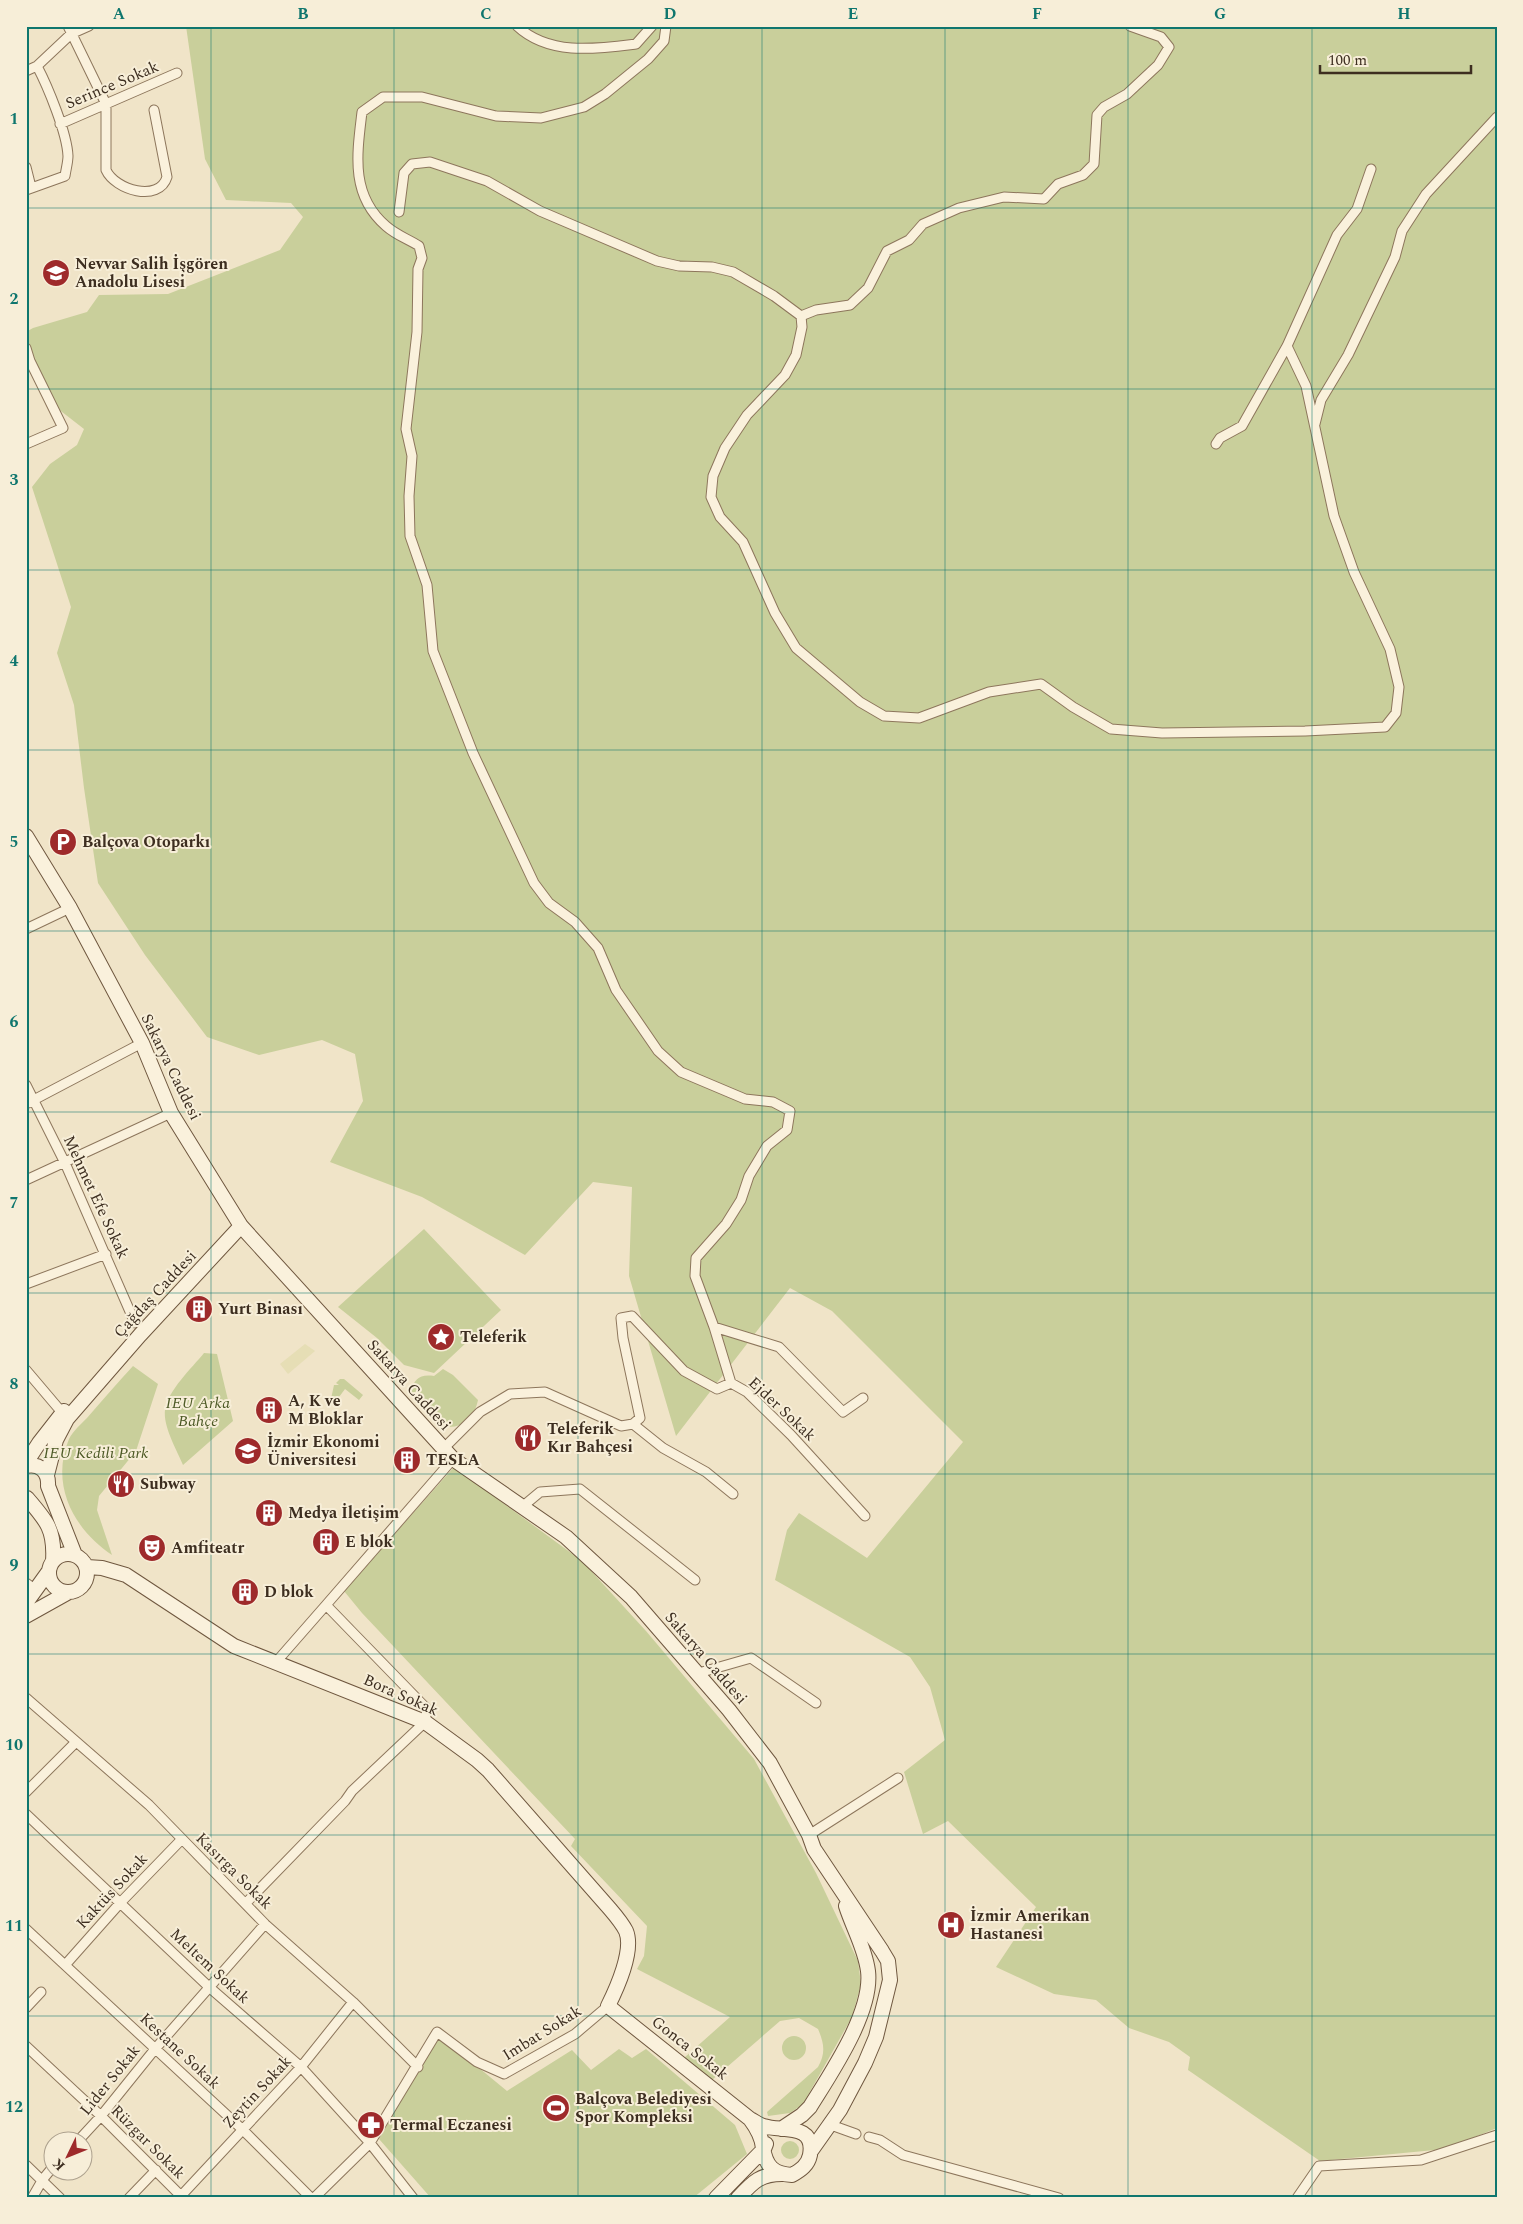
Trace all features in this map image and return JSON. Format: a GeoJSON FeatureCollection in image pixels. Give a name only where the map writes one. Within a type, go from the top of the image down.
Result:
{"type":"FeatureCollection","features":[{"type":"Feature","properties":{"kind":"main road","name":"Sakarya Caddesi"},"geometry":{"type":"LineString","coordinates":[[26,836],[70,908],[142,1043],[171,1113],[241,1226],[448,1454],[566,1537],[631,1597],[695,1674],[729,1710],[770,1763],[809,1835],[814,1849],[882,1951],[888,1962],[890,1980],[876,2037],[866,2063],[831,2125],[811,2151]]}},
{"type":"Feature","properties":{"kind":"main road","name":"Çağdaş Caddesi"},"geometry":{"type":"LineString","coordinates":[[26,1464],[64,1416],[95,1385],[241,1226]]}},
{"type":"Feature","properties":{"kind":"main road","name":"Çağdaş Caddesi"},"geometry":{"type":"LineString","coordinates":[[48,1481],[56,1440],[64,1416]]}},
{"type":"Feature","properties":{"kind":"main road","name":"Çağdaş Caddesi"},"geometry":{"type":"LineString","coordinates":[[26,1464],[40,1467],[48,1481]]}},
{"type":"Feature","properties":{"kind":"main road"},"geometry":{"type":"LineString","coordinates":[[27,1498],[38,1498],[46,1491],[48,1481]]}},
{"type":"Feature","properties":{"kind":"main road"},"geometry":{"type":"LineString","coordinates":[[48,1481],[75,1555]]}},
{"type":"Feature","properties":{"kind":"main road"},"geometry":{"type":"LineString","coordinates":[[27,1498],[51,1528],[54,1545],[50,1578],[57,1588],[69,1592]]}},
{"type":"Feature","properties":{"kind":"main road"},"geometry":{"type":"LineString","coordinates":[[26,1603],[31,1586],[63,1554],[75,1555],[80,1558],[87,1568],[88,1573],[80,1589],[69,1592],[26,1616]]}},
{"type":"Feature","properties":{"kind":"main road","name":"Bora Sokak"},"geometry":{"type":"LineString","coordinates":[[87,1568],[102,1568],[126,1575],[234,1646],[425,1722],[477,1760],[488,1770],[627,1932],[628,1951],[614,1994],[608,2006]]}},
{"type":"Feature","properties":{"kind":"main road","name":"Sakarya Caddesi"},"geometry":{"type":"LineString","coordinates":[[784,2128],[810,2107],[846,2044],[864,2005],[868,1989],[868,1973],[864,1954],[842,1893]]}},
{"type":"Feature","properties":{"kind":"main road","name":"Gonca Sokak"},"geometry":{"type":"LineString","coordinates":[[608,2006],[750,2119]]}},
{"type":"Feature","properties":{"kind":"main road"},"geometry":{"type":"LineString","coordinates":[[738,2198],[754,2181],[768,2174],[792,2175],[800,2171],[807,2164],[811,2151],[808,2139],[796,2129],[764,2127],[750,2119]]}},
{"type":"Feature","properties":{"kind":"main road"},"geometry":{"type":"LineString","coordinates":[[750,2119],[757,2129],[766,2162],[776,2171],[783,2174]]}},
{"type":"Feature","properties":{"kind":"main road"},"geometry":{"type":"LineString","coordinates":[[716,2198],[764,2149],[771,2135],[784,2128]]}},
{"type":"Feature","properties":{"kind":"street"},"geometry":{"type":"LineString","coordinates":[[26,71],[38,66],[69,30],[89,26]]}},
{"type":"Feature","properties":{"kind":"street"},"geometry":{"type":"LineString","coordinates":[[517,26],[524,33],[546,44],[589,50],[636,44],[652,26]]}},
{"type":"Feature","properties":{"kind":"street"},"geometry":{"type":"LineString","coordinates":[[666,26],[664,41],[648,59],[604,94],[584,107],[541,118],[496,116],[422,97],[383,98],[362,112],[358,143],[358,170],[359,186],[372,212],[387,227],[419,246],[422,258],[418,269],[416,332],[406,429],[412,456],[409,496],[410,536],[427,585],[433,651],[473,753],[534,883],[549,903],[575,922],[598,948],[616,990],[658,1051],[681,1072],[745,1099],[773,1102],[790,1112],[787,1130],[767,1146],[749,1176],[741,1200],[726,1224],[696,1258],[695,1276],[714,1327],[731,1383]]}},
{"type":"Feature","properties":{"kind":"street"},"geometry":{"type":"LineString","coordinates":[[801,316],[816,310],[850,305],[868,288],[887,251],[908,240],[923,224],[959,208],[1004,197],[1044,199],[1058,184],[1083,175],[1094,164],[1097,115],[1104,107],[1126,94],[1158,65],[1169,47],[1161,37],[1130,26]]}},
{"type":"Feature","properties":{"kind":"street"},"geometry":{"type":"LineString","coordinates":[[69,30],[106,104],[106,170],[112,178],[132,189],[153,191],[165,183],[167,176],[154,110]]}},
{"type":"Feature","properties":{"kind":"street"},"geometry":{"type":"LineString","coordinates":[[26,167],[29,188],[65,176],[68,156],[60,124],[38,66]]}},
{"type":"Feature","properties":{"kind":"street","name":"Serince Sokak"},"geometry":{"type":"LineString","coordinates":[[60,124],[177,74]]}},
{"type":"Feature","properties":{"kind":"street"},"geometry":{"type":"LineString","coordinates":[[1314,427],[1320,400],[1348,355],[1395,257],[1402,231],[1426,194],[1497,116]]}},
{"type":"Feature","properties":{"kind":"street"},"geometry":{"type":"LineString","coordinates":[[398,212],[404,173],[412,164],[430,162],[486,181],[540,210],[641,255],[679,266],[712,267],[733,272],[774,296],[801,316],[802,327],[796,355],[785,375],[747,414],[725,448],[713,476],[711,497],[720,517],[743,542],[775,613],[796,648],[860,702],[884,716],[919,718],[989,692],[1041,684],[1073,707],[1111,729],[1162,733],[1305,731],[1385,727],[1396,713],[1399,687],[1390,649],[1350,563],[1334,516],[1306,386],[1287,346]]}},
{"type":"Feature","properties":{"kind":"street"},"geometry":{"type":"LineString","coordinates":[[1216,444],[1220,438],[1242,426],[1287,346],[1337,235],[1357,209],[1371,168]]}},
{"type":"Feature","properties":{"kind":"street"},"geometry":{"type":"LineString","coordinates":[[26,348],[28,362],[63,428],[26,444]]}},
{"type":"Feature","properties":{"kind":"street"},"geometry":{"type":"LineString","coordinates":[[26,929],[70,908]]}},
{"type":"Feature","properties":{"kind":"street"},"geometry":{"type":"LineString","coordinates":[[30,1102],[142,1043]]}},
{"type":"Feature","properties":{"kind":"street","name":"Mehmet Efe Sokak"},"geometry":{"type":"LineString","coordinates":[[26,1085],[30,1102],[65,1163],[135,1323]]}},
{"type":"Feature","properties":{"kind":"street"},"geometry":{"type":"LineString","coordinates":[[26,1180],[171,1113]]}},
{"type":"Feature","properties":{"kind":"street"},"geometry":{"type":"LineString","coordinates":[[26,1284],[106,1254]]}},
{"type":"Feature","properties":{"kind":"street","name":"Ejder Sokak"},"geometry":{"type":"LineString","coordinates":[[633,1424],[640,1418],[623,1338],[621,1318],[632,1316],[684,1371],[717,1389],[731,1383],[747,1392],[791,1435],[865,1516]]}},
{"type":"Feature","properties":{"kind":"street"},"geometry":{"type":"LineString","coordinates":[[714,1327],[779,1347],[843,1412],[863,1398]]}},
{"type":"Feature","properties":{"kind":"street"},"geometry":{"type":"LineString","coordinates":[[26,1370],[64,1416]]}},
{"type":"Feature","properties":{"kind":"street"},"geometry":{"type":"LineString","coordinates":[[276,1662],[326,1605],[480,1412],[510,1394],[545,1392],[621,1426],[633,1424],[663,1448],[706,1472],[733,1494]]}},
{"type":"Feature","properties":{"kind":"street"},"geometry":{"type":"LineString","coordinates":[[522,1507],[540,1492],[580,1489],[695,1580]]}},
{"type":"Feature","properties":{"kind":"street"},"geometry":{"type":"LineString","coordinates":[[246,1903],[352,1791],[425,1722],[427,1709],[326,1605]]}},
{"type":"Feature","properties":{"kind":"street"},"geometry":{"type":"LineString","coordinates":[[695,1674],[751,1658],[816,1703]]}},
{"type":"Feature","properties":{"kind":"street","name":"Kasırga Sokak"},"geometry":{"type":"LineString","coordinates":[[26,1698],[150,1805],[265,1924],[353,2002],[418,2067]]}},
{"type":"Feature","properties":{"kind":"street"},"geometry":{"type":"LineString","coordinates":[[26,1792],[76,1742]]}},
{"type":"Feature","properties":{"kind":"street"},"geometry":{"type":"LineString","coordinates":[[809,1835],[898,1778]]}},
{"type":"Feature","properties":{"kind":"street","name":"Meltem Sokak"},"geometry":{"type":"LineString","coordinates":[[26,1814],[209,1987],[301,2067],[370,2143],[413,2198]]}},
{"type":"Feature","properties":{"kind":"street","name":"Kaktüs Sokak"},"geometry":{"type":"LineString","coordinates":[[66,1964],[120,1902],[182,1839]]}},
{"type":"Feature","properties":{"kind":"street","name":"Lider Sokak"},"geometry":{"type":"LineString","coordinates":[[86,2132],[154,2048],[265,1924]]}},
{"type":"Feature","properties":{"kind":"street","name":"Kestane Sokak"},"geometry":{"type":"LineString","coordinates":[[26,1929],[316,2197]]}},
{"type":"Feature","properties":{"kind":"street"},"geometry":{"type":"LineString","coordinates":[[26,2008],[41,1992]]}},
{"type":"Feature","properties":{"kind":"street","name":"Zeytin Sokak"},"geometry":{"type":"LineString","coordinates":[[181,2197],[301,2067],[353,2002]]}},
{"type":"Feature","properties":{"kind":"street","name":"Imbat Sokak"},"geometry":{"type":"LineString","coordinates":[[316,2197],[370,2143],[418,2067],[437,2032],[477,2062],[504,2074],[575,2034],[608,2006]]}},
{"type":"Feature","properties":{"kind":"street","name":"Rüzgar Sokak"},"geometry":{"type":"LineString","coordinates":[[26,2046],[101,2116],[181,2197]]}},
{"type":"Feature","properties":{"kind":"street"},"geometry":{"type":"LineString","coordinates":[[831,2125],[856,2134]]}},
{"type":"Feature","properties":{"kind":"street"},"geometry":{"type":"LineString","coordinates":[[1298,2198],[1319,2166],[1421,2160],[1497,2135]]}},
{"type":"Feature","properties":{"kind":"street"},"geometry":{"type":"LineString","coordinates":[[869,2136],[880,2140],[904,2155],[1060,2198]]}},
{"type":"Feature","properties":{"kind":"street"},"geometry":{"type":"LineString","coordinates":[[26,2165],[42,2178]]}},
{"type":"Feature","properties":{"kind":"street"},"geometry":{"type":"LineString","coordinates":[[129,2198],[156,2170]]}},
{"type":"Feature","properties":{"kind":"street"},"geometry":{"type":"LineString","coordinates":[[32,2198],[42,2181]]}},
{"type":"Feature","properties":{"kind":"street"},"geometry":{"type":"LineString","coordinates":[[46,2182],[60,2198]]}},
{"type":"Feature","properties":{"kind":"shaded area"},"geometry":{"type":"Polygon","coordinates":[[[305,1344],[315,1351],[288,1374],[280,1364],[305,1344]]]}},
{"type":"Feature","properties":{"kind":"green space"},"geometry":{"type":"Polygon","coordinates":[[[186,26],[1497,26],[1497,2128],[1445,2149],[1320,2161],[1188,2070],[1190,2057],[1169,2042],[1129,2028],[1096,2000],[1054,1994],[996,1967],[1036,1907],[948,1821],[923,1834],[904,1772],[945,1740],[930,1687],[910,1657],[775,1580],[787,1530],[799,1513],[867,1558],[963,1442],[832,1311],[790,1288],[676,1436],[629,1276],[632,1187],[593,1182],[525,1255],[422,1197],[330,1162],[363,1101],[355,1054],[322,1040],[259,1055],[207,1037],[145,955],[98,883],[74,705],[57,653],[71,607],[32,487],[50,464],[77,445],[84,429],[57,408],[26,344],[26,332],[33,328],[87,312],[99,295],[168,294],[280,250],[303,217],[291,203],[226,200],[205,159],[186,26]]]}},
{"type":"Feature","properties":{"kind":"green space"},"geometry":{"type":"Polygon","coordinates":[[[424,1229],[501,1310],[434,1373],[404,1365],[377,1338],[338,1307],[424,1229]]]}},
{"type":"Feature","properties":{"kind":"green space","name":"IEU Arka Bahçe"},"geometry":{"type":"Polygon","coordinates":[[[204,1353],[217,1354],[233,1421],[183,1465],[168,1431],[165,1410],[175,1387],[204,1353]]]}},
{"type":"Feature","properties":{"kind":"green space","name":"IEU Kedili Park"},"geometry":{"type":"Polygon","coordinates":[[[133,1366],[158,1384],[136,1451],[99,1496],[97,1510],[112,1555],[86,1532],[76,1519],[64,1489],[62,1472],[64,1456],[69,1439],[73,1433],[133,1366]]]}},
{"type":"Feature","properties":{"kind":"green space"},"geometry":{"type":"Polygon","coordinates":[[[443,1369],[453,1375],[478,1400],[472,1415],[460,1425],[449,1427],[416,1392],[410,1392],[418,1378],[434,1376],[443,1369]]]}},
{"type":"Feature","properties":{"kind":"green space"},"geometry":{"type":"Polygon","coordinates":[[[340,1379],[344,1379],[363,1395],[359,1400],[345,1389],[336,1401],[331,1399],[334,1385],[339,1385],[336,1383],[340,1379]]]}},
{"type":"Feature","properties":{"kind":"green space"},"geometry":{"type":"Polygon","coordinates":[[[454,1467],[582,1561],[646,1631],[754,1759],[816,1873],[858,1961],[861,1984],[852,2017],[803,2104],[790,2113],[768,2116],[767,2112],[818,2067],[823,2048],[818,2029],[799,2018],[780,2021],[712,2080],[684,2058],[730,2017],[637,1969],[644,1956],[647,1926],[571,1846],[575,1839],[362,1613],[344,1591],[454,1467]]]}},
{"type":"Feature","properties":{"kind":"green space","name":"Balçova Belediyesi Spor Kompleksi"},"geometry":{"type":"Polygon","coordinates":[[[439,2035],[507,2091],[572,2050],[591,2070],[619,2049],[632,2058],[646,2049],[735,2125],[747,2154],[693,2198],[431,2198],[379,2139],[439,2035]]]}},
{"type":"Feature","properties":{"kind":"green space"},"geometry":{"type":"Polygon","coordinates":[[[794,2036],[799,2037],[805,2043],[805,2053],[799,2059],[794,2060],[789,2059],[783,2053],[782,2048],[783,2043],[789,2037],[794,2036]]]}},
{"type":"Feature","properties":{"kind":"green space"},"geometry":{"type":"Polygon","coordinates":[[[790,2141],[796,2144],[799,2150],[796,2156],[790,2159],[784,2156],[781,2150],[784,2144],[790,2141]]]}},
{"type":"Feature","properties":{"kind":"place","name":"Nevvar Salih İşgören Anadolu Lisesi"},"geometry":{"type":"Point","coordinates":[56,273]}},
{"type":"Feature","properties":{"kind":"place","name":"Balçova Otoparkı"},"geometry":{"type":"Point","coordinates":[63,842]}},
{"type":"Feature","properties":{"kind":"place","name":"Yurt Binası"},"geometry":{"type":"Point","coordinates":[199,1309]}},
{"type":"Feature","properties":{"kind":"place","name":"Teleferik"},"geometry":{"type":"Point","coordinates":[441,1337]}},
{"type":"Feature","properties":{"kind":"place","name":"A, K ve M Bloklar"},"geometry":{"type":"Point","coordinates":[269,1410]}},
{"type":"Feature","properties":{"kind":"place","name":"Teleferik Kır Bahçesi"},"geometry":{"type":"Point","coordinates":[528,1438]}},
{"type":"Feature","properties":{"kind":"place","name":"İzmir Ekonomi Üniversitesi"},"geometry":{"type":"Point","coordinates":[248,1451]}},
{"type":"Feature","properties":{"kind":"place","name":"TESLA"},"geometry":{"type":"Point","coordinates":[407,1460]}},
{"type":"Feature","properties":{"kind":"place","name":"Subway"},"geometry":{"type":"Point","coordinates":[121,1484]}},
{"type":"Feature","properties":{"kind":"place","name":"Medya İletişim"},"geometry":{"type":"Point","coordinates":[269,1513]}},
{"type":"Feature","properties":{"kind":"place","name":"E blok"},"geometry":{"type":"Point","coordinates":[326,1542]}},
{"type":"Feature","properties":{"kind":"place","name":"Amfiteatr"},"geometry":{"type":"Point","coordinates":[152,1548]}},
{"type":"Feature","properties":{"kind":"place","name":"D blok"},"geometry":{"type":"Point","coordinates":[245,1592]}},
{"type":"Feature","properties":{"kind":"place","name":"İzmir Amerikan Hastanesi"},"geometry":{"type":"Point","coordinates":[951,1925]}},
{"type":"Feature","properties":{"kind":"place","name":"Balçova Belediyesi Spor Kompleksi"},"geometry":{"type":"Point","coordinates":[556,2108]}},
{"type":"Feature","properties":{"kind":"place","name":"Termal Eczanesi"},"geometry":{"type":"Point","coordinates":[371,2125]}}]}
